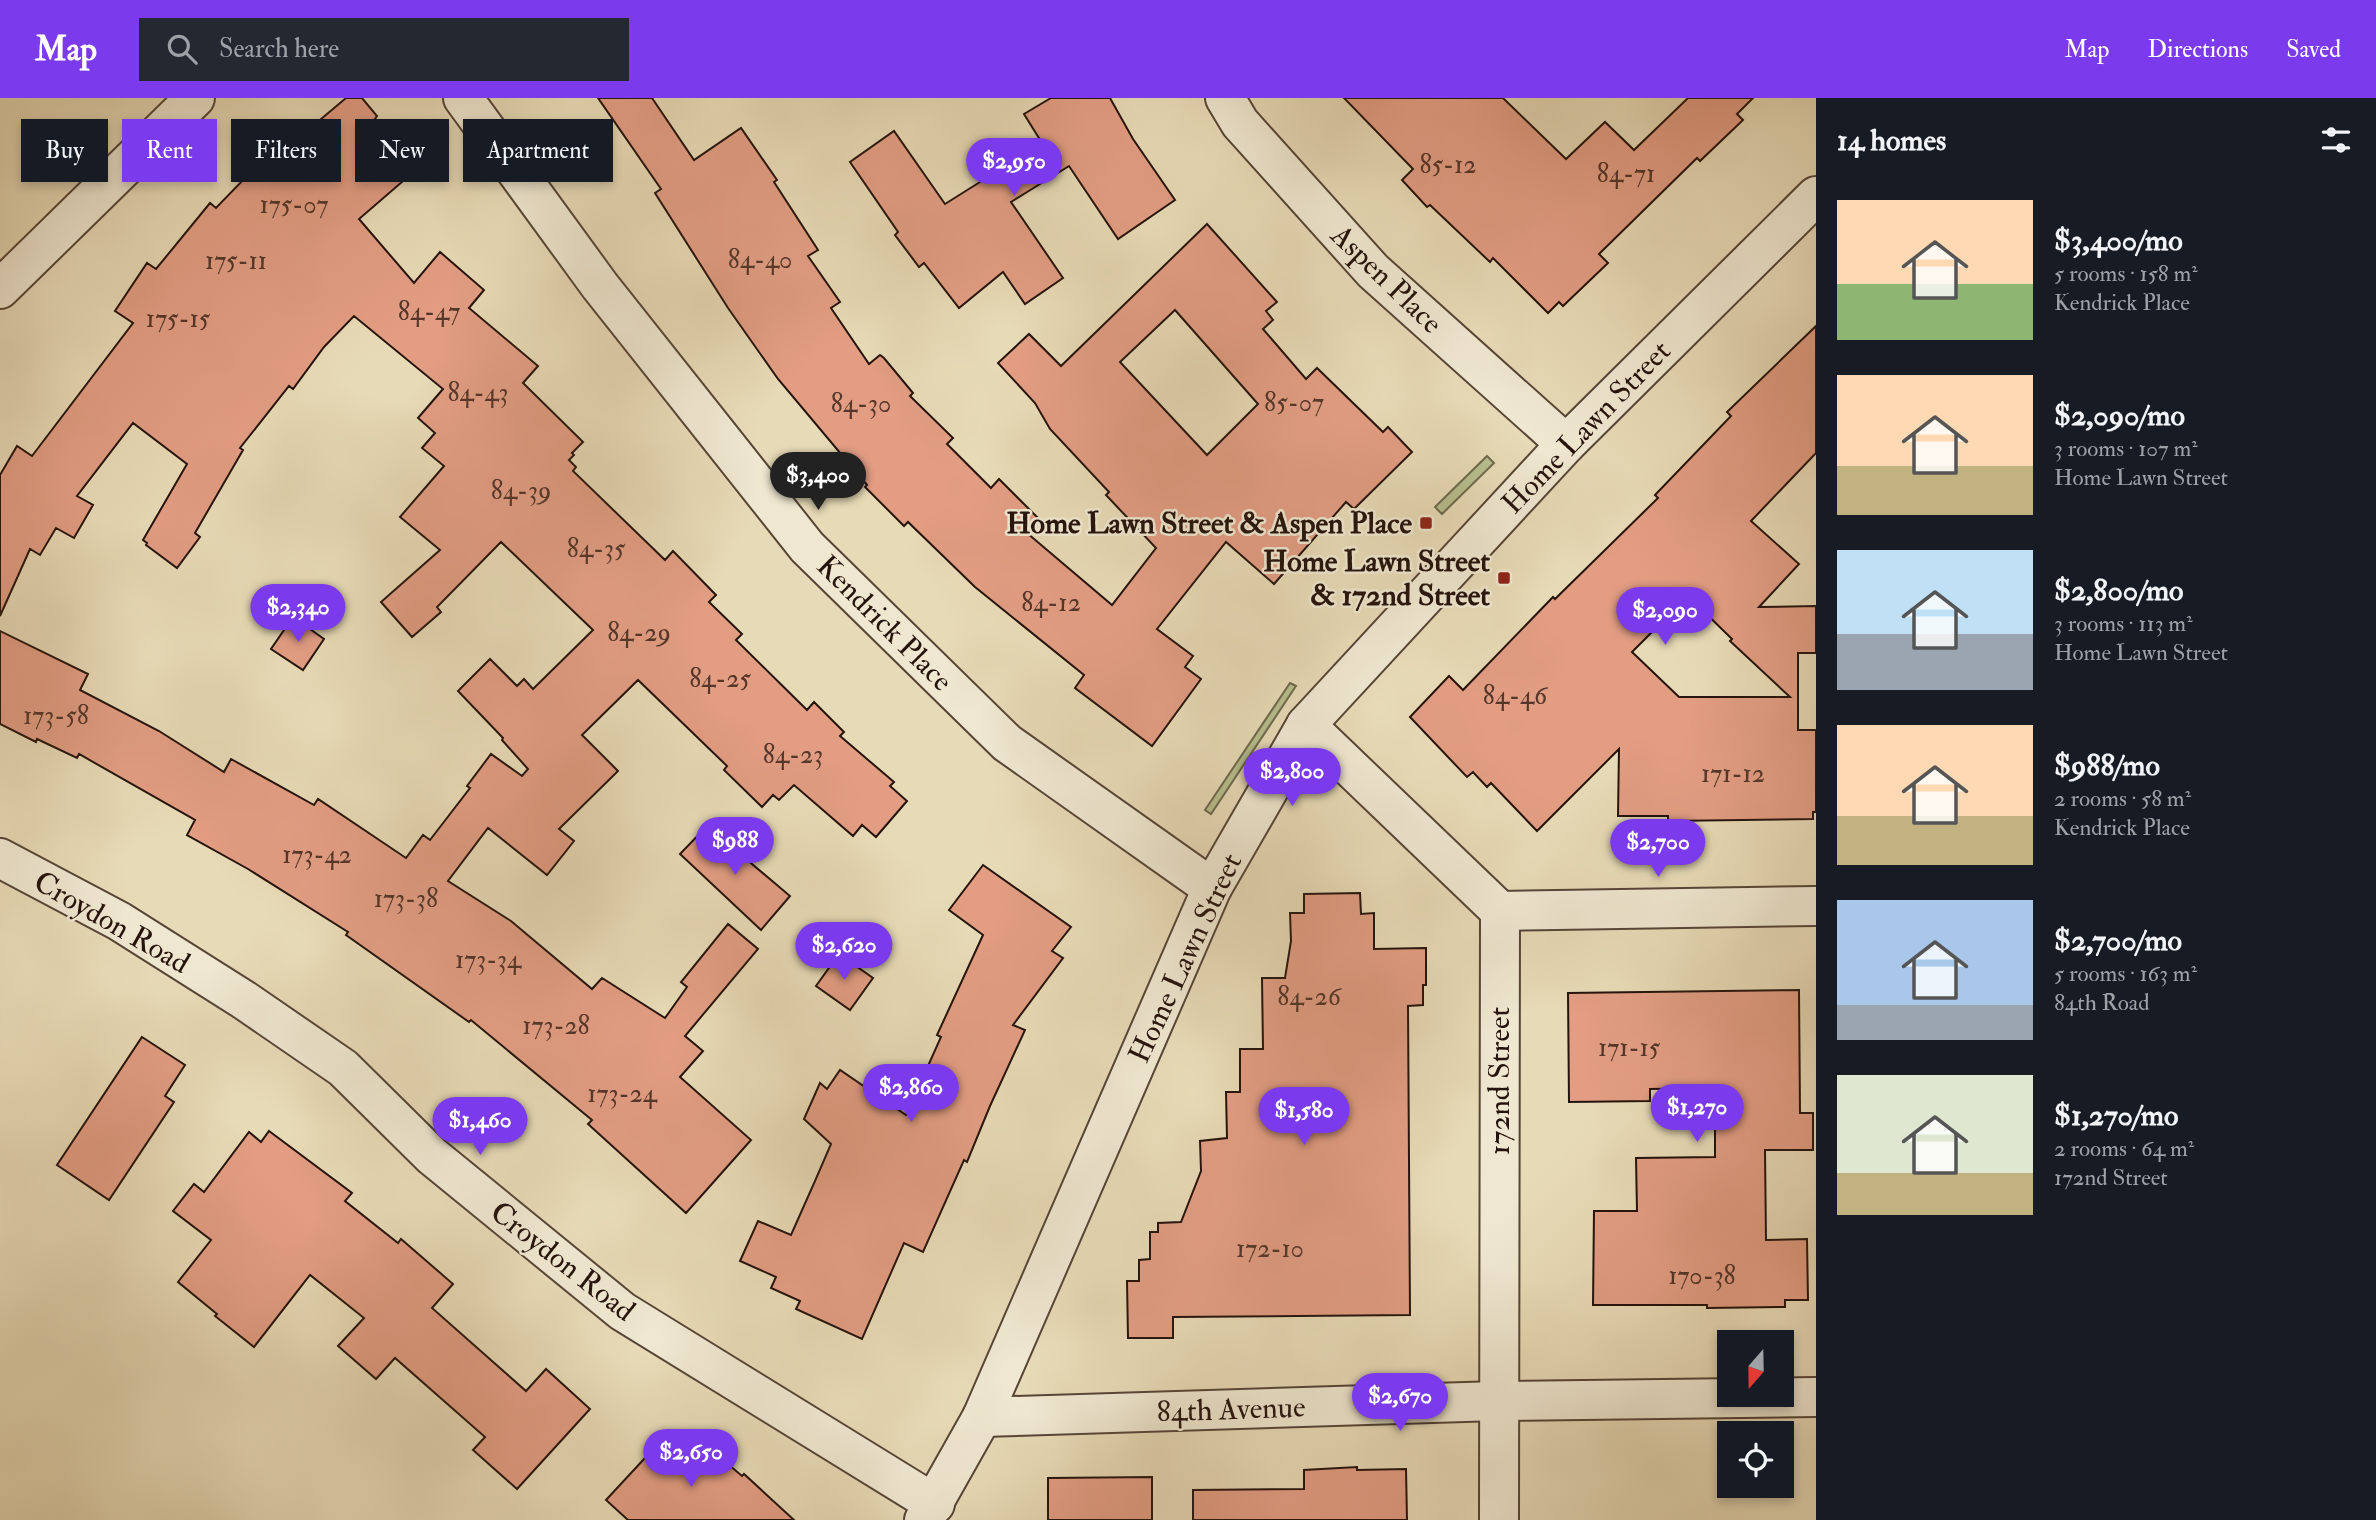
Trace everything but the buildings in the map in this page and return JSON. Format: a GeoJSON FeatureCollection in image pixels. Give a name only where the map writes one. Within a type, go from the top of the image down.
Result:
{"type":"FeatureCollection","features":[{"type":"Feature","properties":{"kind":"street"},"geometry":{"type":"LineString","coordinates":[[0,289],[195,98]]}},
{"type":"Feature","properties":{"kind":"street","name":"Kendrick Place"},"geometry":{"type":"LineString","coordinates":[[463,98],[600,286],[807,547],[1007,743],[1212,888]]}},
{"type":"Feature","properties":{"kind":"street","name":"Aspen Place"},"geometry":{"type":"LineString","coordinates":[[1225,98],[1240,123],[1373,271],[1566,444]]}},
{"type":"Feature","properties":{"kind":"street","name":"Home Lawn Street"},"geometry":{"type":"LineString","coordinates":[[930,1512],[982,1417],[1212,888],[1306,725],[1566,444],[1816,196]]}},
{"type":"Feature","properties":{"kind":"street"},"geometry":{"type":"LineString","coordinates":[[1306,725],[1500,911],[1816,906]]}},
{"type":"Feature","properties":{"kind":"street","name":"Croydon Road"},"geometry":{"type":"LineString","coordinates":[[0,858],[119,921],[244,1000],[343,1068],[432,1156],[622,1311],[930,1512]]}},
{"type":"Feature","properties":{"kind":"street","name":"172nd Street"},"geometry":{"type":"LineString","coordinates":[[1499,1520],[1500,911]]}},
{"type":"Feature","properties":{"kind":"street","name":"84th Avenue"},"geometry":{"type":"LineString","coordinates":[[982,1417],[1498,1401],[1816,1397]]}},
{"type":"Feature","properties":{"kind":"green space"},"geometry":{"type":"Polygon","coordinates":[[[1487,456],[1494,463],[1442,514],[1435,507],[1487,456]]]}},
{"type":"Feature","properties":{"kind":"green space"},"geometry":{"type":"Polygon","coordinates":[[[1290,683],[1296,686],[1211,814],[1205,810],[1290,683]]]}},
{"type":"Feature","properties":{"kind":"place","name":"Home Lawn Street & Aspen Place"},"geometry":{"type":"Point","coordinates":[1426,523]}},
{"type":"Feature","properties":{"kind":"place","name":"Home Lawn Street & 172nd Street"},"geometry":{"type":"Point","coordinates":[1504,578]}}]}
